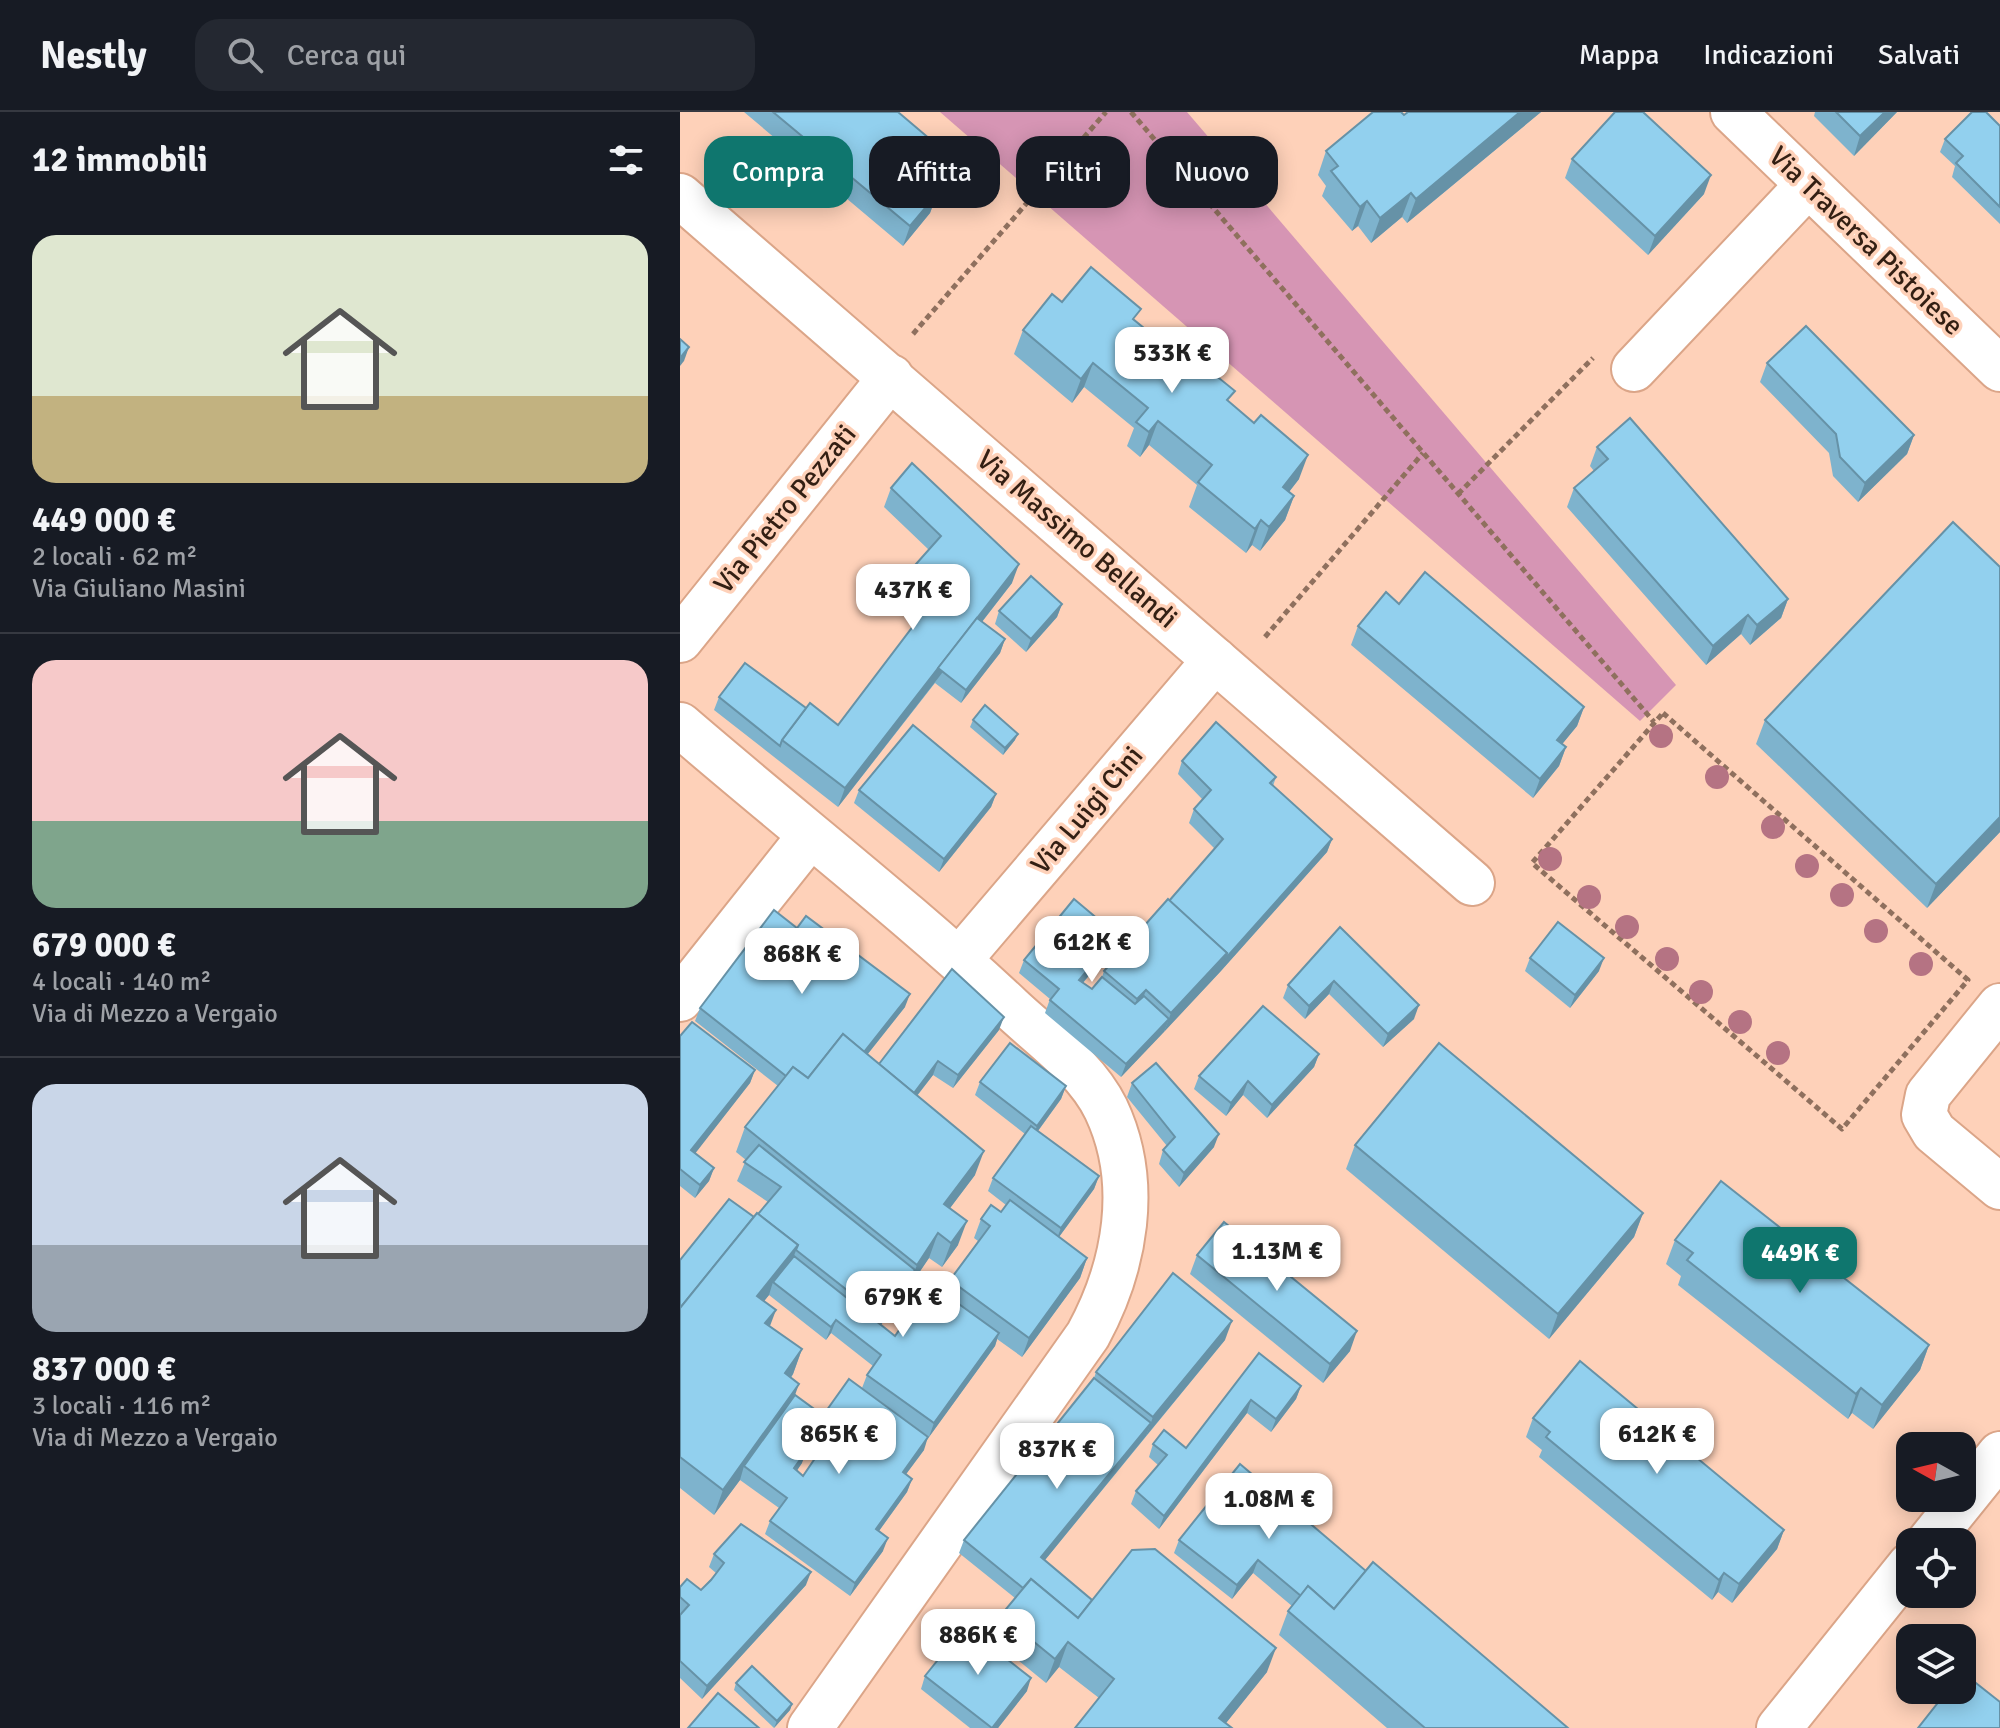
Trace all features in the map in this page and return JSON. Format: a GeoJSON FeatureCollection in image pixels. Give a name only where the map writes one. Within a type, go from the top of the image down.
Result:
{"type":"FeatureCollection","features":[{"type":"Feature","properties":{"kind":"street","name":"Via Traversa Pistoiese"},"geometry":{"type":"LineString","coordinates":[[1733,112],[2000,369]]}},
{"type":"Feature","properties":{"kind":"street"},"geometry":{"type":"LineString","coordinates":[[1617,360],[1807,186]]}},
{"type":"Feature","properties":{"kind":"street","name":"Via Massimo Bellandi"},"geometry":{"type":"LineString","coordinates":[[680,196],[1472,883]]}},
{"type":"Feature","properties":{"kind":"street","name":"Via Pietro Pezzati"},"geometry":{"type":"LineString","coordinates":[[680,640],[891,377]]}},
{"type":"Feature","properties":{"kind":"street","name":"Via Luigi Cini"},"geometry":{"type":"LineString","coordinates":[[959,960],[1215,660]]}},
{"type":"Feature","properties":{"kind":"street"},"geometry":{"type":"LineString","coordinates":[[680,725],[809,837],[959,960],[1078,1069],[1106,1110],[1117,1138],[1124,1180],[1125,1230],[1119,1265],[1108,1299],[1088,1335],[810,1728]]}},
{"type":"Feature","properties":{"kind":"street"},"geometry":{"type":"LineString","coordinates":[[680,999],[809,837]]}},
{"type":"Feature","properties":{"kind":"street"},"geometry":{"type":"LineString","coordinates":[[2000,1006],[1928,1095],[1924,1115],[1934,1132],[2000,1187]]}},
{"type":"Feature","properties":{"kind":"street"},"geometry":{"type":"LineString","coordinates":[[1940,1528],[2000,1454]]}},
{"type":"Feature","properties":{"kind":"street"},"geometry":{"type":"LineString","coordinates":[[1779,1728],[1896,1582]]}},
{"type":"Feature","properties":{"kind":"path"},"geometry":{"type":"LineString","coordinates":[[913,334],[1106,112]]}},
{"type":"Feature","properties":{"kind":"path"},"geometry":{"type":"LineString","coordinates":[[1131,112],[1654,722]]}},
{"type":"Feature","properties":{"kind":"path"},"geometry":{"type":"LineString","coordinates":[[1458,494],[1617,360]]}},
{"type":"Feature","properties":{"kind":"path"},"geometry":{"type":"LineString","coordinates":[[1265,637],[1423,453]]}},
{"type":"Feature","properties":{"kind":"path"},"geometry":{"type":"LineString","coordinates":[[1663,713],[1968,980],[1842,1129],[1532,863],[1654,722],[1663,713]]}},
{"type":"Feature","properties":{"kind":"shaded area"},"geometry":{"type":"Polygon","coordinates":[[[940,112],[1187,112],[1207,136],[1146,136],[1146,208],[1269,208],[1676,685],[1640,721],[1050,208],[1130,208],[1130,136],[1016,136],[1016,178],[1000,164],[1000,136],[968,136],[940,112]]]}},
{"type":"Feature","properties":{"kind":"building"},"geometry":{"type":"Polygon","coordinates":[[[773,112],[898,112],[926,136],[869,136],[869,192],[853,179],[853,136],[802,136],[773,112]]]}},
{"type":"Feature","properties":{"kind":"building"},"geometry":{"type":"Polygon","coordinates":[[[1373,112],[1401,112],[1404,115],[1408,112],[1520,112],[1416,199],[1411,193],[1380,218],[1367,201],[1360,207],[1331,171],[1338,166],[1326,151],[1373,112]]]}},
{"type":"Feature","properties":{"kind":"building"},"geometry":{"type":"Polygon","coordinates":[[[1615,112],[1643,112],[1711,175],[1655,236],[1572,159],[1615,112]]]}},
{"type":"Feature","properties":{"kind":"building"},"geometry":{"type":"Polygon","coordinates":[[[1836,112],[1885,112],[1860,136],[1836,112]]]}},
{"type":"Feature","properties":{"kind":"building"},"geometry":{"type":"Polygon","coordinates":[[[1972,112],[1986,112],[2000,126],[2000,207],[1956,163],[1963,156],[1945,139],[1972,112]]]}},
{"type":"Feature","properties":{"kind":"building"},"geometry":{"type":"Polygon","coordinates":[[[888,208],[925,208],[910,226],[888,208]]]}},
{"type":"Feature","properties":{"kind":"building"},"geometry":{"type":"Polygon","coordinates":[[[1091,267],[1141,309],[1133,319],[1161,342],[1167,336],[1235,391],[1227,400],[1254,423],[1261,415],[1308,455],[1283,487],[1294,496],[1269,527],[1261,520],[1255,529],[1198,482],[1212,465],[1158,421],[1149,432],[1136,422],[1148,408],[1093,363],[1081,379],[1023,330],[1052,294],[1062,302],[1091,267]]]}},
{"type":"Feature","properties":{"kind":"building"},"geometry":{"type":"Polygon","coordinates":[[[1806,326],[1914,435],[1865,483],[1840,457],[1836,434],[1767,363],[1806,326]]]}},
{"type":"Feature","properties":{"kind":"building"},"geometry":{"type":"Polygon","coordinates":[[[680,339],[689,347],[680,358],[680,339]]]}},
{"type":"Feature","properties":{"kind":"building"},"geometry":{"type":"Polygon","coordinates":[[[1630,418],[1788,599],[1757,625],[1748,615],[1713,646],[1574,488],[1608,459],[1597,447],[1630,418]]]}},
{"type":"Feature","properties":{"kind":"building"},"geometry":{"type":"Polygon","coordinates":[[[912,463],[1019,564],[845,788],[782,740],[810,703],[838,725],[926,609],[900,582],[941,536],[891,488],[912,463]]]}},
{"type":"Feature","properties":{"kind":"building"},"geometry":{"type":"Polygon","coordinates":[[[1953,522],[2000,567],[2000,817],[1936,884],[1765,720],[1953,522]]]}},
{"type":"Feature","properties":{"kind":"building"},"geometry":{"type":"Polygon","coordinates":[[[1425,572],[1584,707],[1557,740],[1566,747],[1540,779],[1358,626],[1386,592],[1399,604],[1425,572]]]}},
{"type":"Feature","properties":{"kind":"building"},"geometry":{"type":"Polygon","coordinates":[[[1031,576],[1062,604],[1031,639],[999,611],[1031,576]]]}},
{"type":"Feature","properties":{"kind":"building"},"geometry":{"type":"Polygon","coordinates":[[[977,618],[1005,639],[966,690],[938,668],[977,618]]]}},
{"type":"Feature","properties":{"kind":"building"},"geometry":{"type":"Polygon","coordinates":[[[745,663],[806,708],[780,746],[719,697],[745,663]]]}},
{"type":"Feature","properties":{"kind":"building"},"geometry":{"type":"Polygon","coordinates":[[[985,705],[1018,734],[1005,748],[973,720],[985,705]]]}},
{"type":"Feature","properties":{"kind":"building"},"geometry":{"type":"Polygon","coordinates":[[[1216,722],[1276,777],[1270,783],[1332,839],[1225,959],[1227,953],[1169,901],[1223,839],[1194,809],[1211,790],[1182,761],[1216,722]]]}},
{"type":"Feature","properties":{"kind":"building"},"geometry":{"type":"Polygon","coordinates":[[[913,725],[996,794],[944,859],[859,790],[913,725]]]}},
{"type":"Feature","properties":{"kind":"building"},"geometry":{"type":"Polygon","coordinates":[[[1074,899],[1117,935],[1079,980],[1092,989],[1102,977],[1135,1004],[1144,996],[1169,1019],[1126,1064],[1050,1000],[1059,989],[1024,960],[1074,899]]]}},
{"type":"Feature","properties":{"kind":"building"},"geometry":{"type":"Polygon","coordinates":[[[1168,899],[1227,953],[1171,1013],[1146,990],[1137,999],[1104,971],[1168,899]]]}},
{"type":"Feature","properties":{"kind":"building"},"geometry":{"type":"Polygon","coordinates":[[[774,910],[797,928],[806,916],[910,994],[864,1052],[843,1034],[808,1078],[793,1067],[786,1076],[700,1008],[774,910]]]}},
{"type":"Feature","properties":{"kind":"building"},"geometry":{"type":"Polygon","coordinates":[[[1558,922],[1604,958],[1575,995],[1530,958],[1558,922]]]}},
{"type":"Feature","properties":{"kind":"building"},"geometry":{"type":"Polygon","coordinates":[[[1340,927],[1419,1005],[1388,1034],[1334,981],[1309,1006],[1288,985],[1340,927]]]}},
{"type":"Feature","properties":{"kind":"building"},"geometry":{"type":"Polygon","coordinates":[[[952,969],[1004,1017],[958,1075],[938,1061],[914,1093],[879,1064],[952,969]]]}},
{"type":"Feature","properties":{"kind":"building"},"geometry":{"type":"Polygon","coordinates":[[[1263,1006],[1319,1054],[1272,1105],[1248,1081],[1231,1103],[1199,1076],[1263,1006]]]}},
{"type":"Feature","properties":{"kind":"building"},"geometry":{"type":"Polygon","coordinates":[[[692,1022],[755,1070],[691,1150],[714,1168],[700,1185],[680,1169],[680,1036],[692,1022]]]}},
{"type":"Feature","properties":{"kind":"building"},"geometry":{"type":"Polygon","coordinates":[[[843,1034],[984,1151],[944,1204],[967,1221],[951,1243],[938,1233],[917,1265],[745,1127],[793,1067],[808,1078],[843,1034]]]}},
{"type":"Feature","properties":{"kind":"building"},"geometry":{"type":"Polygon","coordinates":[[[1010,1043],[1066,1086],[1037,1126],[980,1082],[1010,1043]]]}},
{"type":"Feature","properties":{"kind":"building"},"geometry":{"type":"Polygon","coordinates":[[[1439,1043],[1643,1213],[1558,1314],[1355,1145],[1439,1043]]]}},
{"type":"Feature","properties":{"kind":"building"},"geometry":{"type":"Polygon","coordinates":[[[1156,1063],[1219,1134],[1184,1173],[1163,1150],[1175,1137],[1132,1083],[1156,1063]]]}},
{"type":"Feature","properties":{"kind":"building"},"geometry":{"type":"Polygon","coordinates":[[[1031,1126],[1099,1176],[1061,1228],[993,1178],[1031,1126]]]}},
{"type":"Feature","properties":{"kind":"building"},"geometry":{"type":"Polygon","coordinates":[[[759,1145],[915,1270],[880,1316],[796,1250],[798,1245],[758,1214],[781,1187],[744,1162],[759,1145]]]}},
{"type":"Feature","properties":{"kind":"building"},"geometry":{"type":"Polygon","coordinates":[[[1721,1181],[1929,1345],[1882,1405],[1861,1388],[1856,1394],[1687,1260],[1693,1253],[1675,1240],[1721,1181]]]}},
{"type":"Feature","properties":{"kind":"building"},"geometry":{"type":"Polygon","coordinates":[[[729,1199],[754,1217],[680,1308],[680,1260],[729,1199]]]}},
{"type":"Feature","properties":{"kind":"building"},"geometry":{"type":"Polygon","coordinates":[[[1010,1200],[1087,1258],[1029,1338],[950,1280],[990,1226],[981,1219],[991,1205],[1001,1212],[1010,1200]]]}},
{"type":"Feature","properties":{"kind":"building"},"geometry":{"type":"Polygon","coordinates":[[[757,1213],[798,1245],[757,1296],[776,1310],[765,1323],[802,1349],[785,1373],[799,1384],[723,1490],[680,1457],[680,1308],[757,1213]]]}},
{"type":"Feature","properties":{"kind":"building"},"geometry":{"type":"Polygon","coordinates":[[[1224,1222],[1357,1331],[1330,1364],[1197,1255],[1224,1222]]]}},
{"type":"Feature","properties":{"kind":"building"},"geometry":{"type":"Polygon","coordinates":[[[794,1256],[895,1336],[931,1284],[999,1333],[934,1423],[867,1375],[881,1355],[836,1320],[831,1327],[773,1282],[794,1256]]]}},
{"type":"Feature","properties":{"kind":"building"},"geometry":{"type":"Polygon","coordinates":[[[1173,1273],[1232,1321],[1153,1417],[1096,1372],[1173,1273]]]}},
{"type":"Feature","properties":{"kind":"building"},"geometry":{"type":"Polygon","coordinates":[[[1259,1353],[1301,1386],[1276,1419],[1251,1400],[1164,1516],[1136,1491],[1167,1455],[1153,1444],[1164,1430],[1186,1448],[1259,1353]]]}},
{"type":"Feature","properties":{"kind":"building"},"geometry":{"type":"Polygon","coordinates":[[[1580,1361],[1784,1530],[1739,1584],[1724,1573],[1719,1580],[1546,1437],[1550,1432],[1533,1418],[1580,1361]]]}},
{"type":"Feature","properties":{"kind":"building"},"geometry":{"type":"Polygon","coordinates":[[[1094,1378],[1151,1423],[1041,1557],[1092,1600],[1078,1618],[1031,1579],[1023,1588],[964,1540],[1094,1378]]]}},
{"type":"Feature","properties":{"kind":"building"},"geometry":{"type":"Polygon","coordinates":[[[849,1379],[928,1437],[903,1472],[912,1479],[876,1529],[888,1538],[855,1583],[770,1521],[787,1498],[744,1466],[795,1395],[821,1414],[798,1444],[807,1450],[794,1468],[803,1476],[822,1448],[815,1443],[831,1420],[824,1414],[849,1379]]]}},
{"type":"Feature","properties":{"kind":"building"},"geometry":{"type":"Polygon","coordinates":[[[1240,1464],[1366,1571],[1334,1609],[1308,1586],[1301,1596],[1258,1560],[1237,1585],[1179,1540],[1240,1464]]]}},
{"type":"Feature","properties":{"kind":"building"},"geometry":{"type":"Polygon","coordinates":[[[741,1524],[811,1572],[707,1686],[680,1661],[680,1615],[689,1605],[680,1597],[680,1587],[687,1579],[701,1590],[711,1580],[724,1563],[714,1554],[741,1524]]]}},
{"type":"Feature","properties":{"kind":"building"},"geometry":{"type":"Polygon","coordinates":[[[1155,1549],[1276,1648],[1219,1718],[1232,1728],[1075,1728],[1114,1679],[1068,1642],[1055,1659],[1001,1615],[1031,1579],[1078,1618],[1132,1550],[1155,1549]]]}},
{"type":"Feature","properties":{"kind":"building"},"geometry":{"type":"Polygon","coordinates":[[[1373,1562],[1568,1728],[1425,1728],[1288,1611],[1308,1586],[1334,1609],[1373,1562]]]}},
{"type":"Feature","properties":{"kind":"building"},"geometry":{"type":"Polygon","coordinates":[[[965,1626],[1031,1678],[992,1728],[925,1676],[965,1626]]]}},
{"type":"Feature","properties":{"kind":"building"},"geometry":{"type":"Polygon","coordinates":[[[752,1666],[792,1704],[777,1721],[736,1683],[752,1666]]]}},
{"type":"Feature","properties":{"kind":"building"},"geometry":{"type":"Polygon","coordinates":[[[1976,1683],[2000,1702],[2000,1728],[1918,1728],[1937,1704],[1976,1704],[1976,1683]]]}},
{"type":"Feature","properties":{"kind":"building"},"geometry":{"type":"Polygon","coordinates":[[[718,1693],[759,1728],[688,1728],[718,1693]]]}}]}
